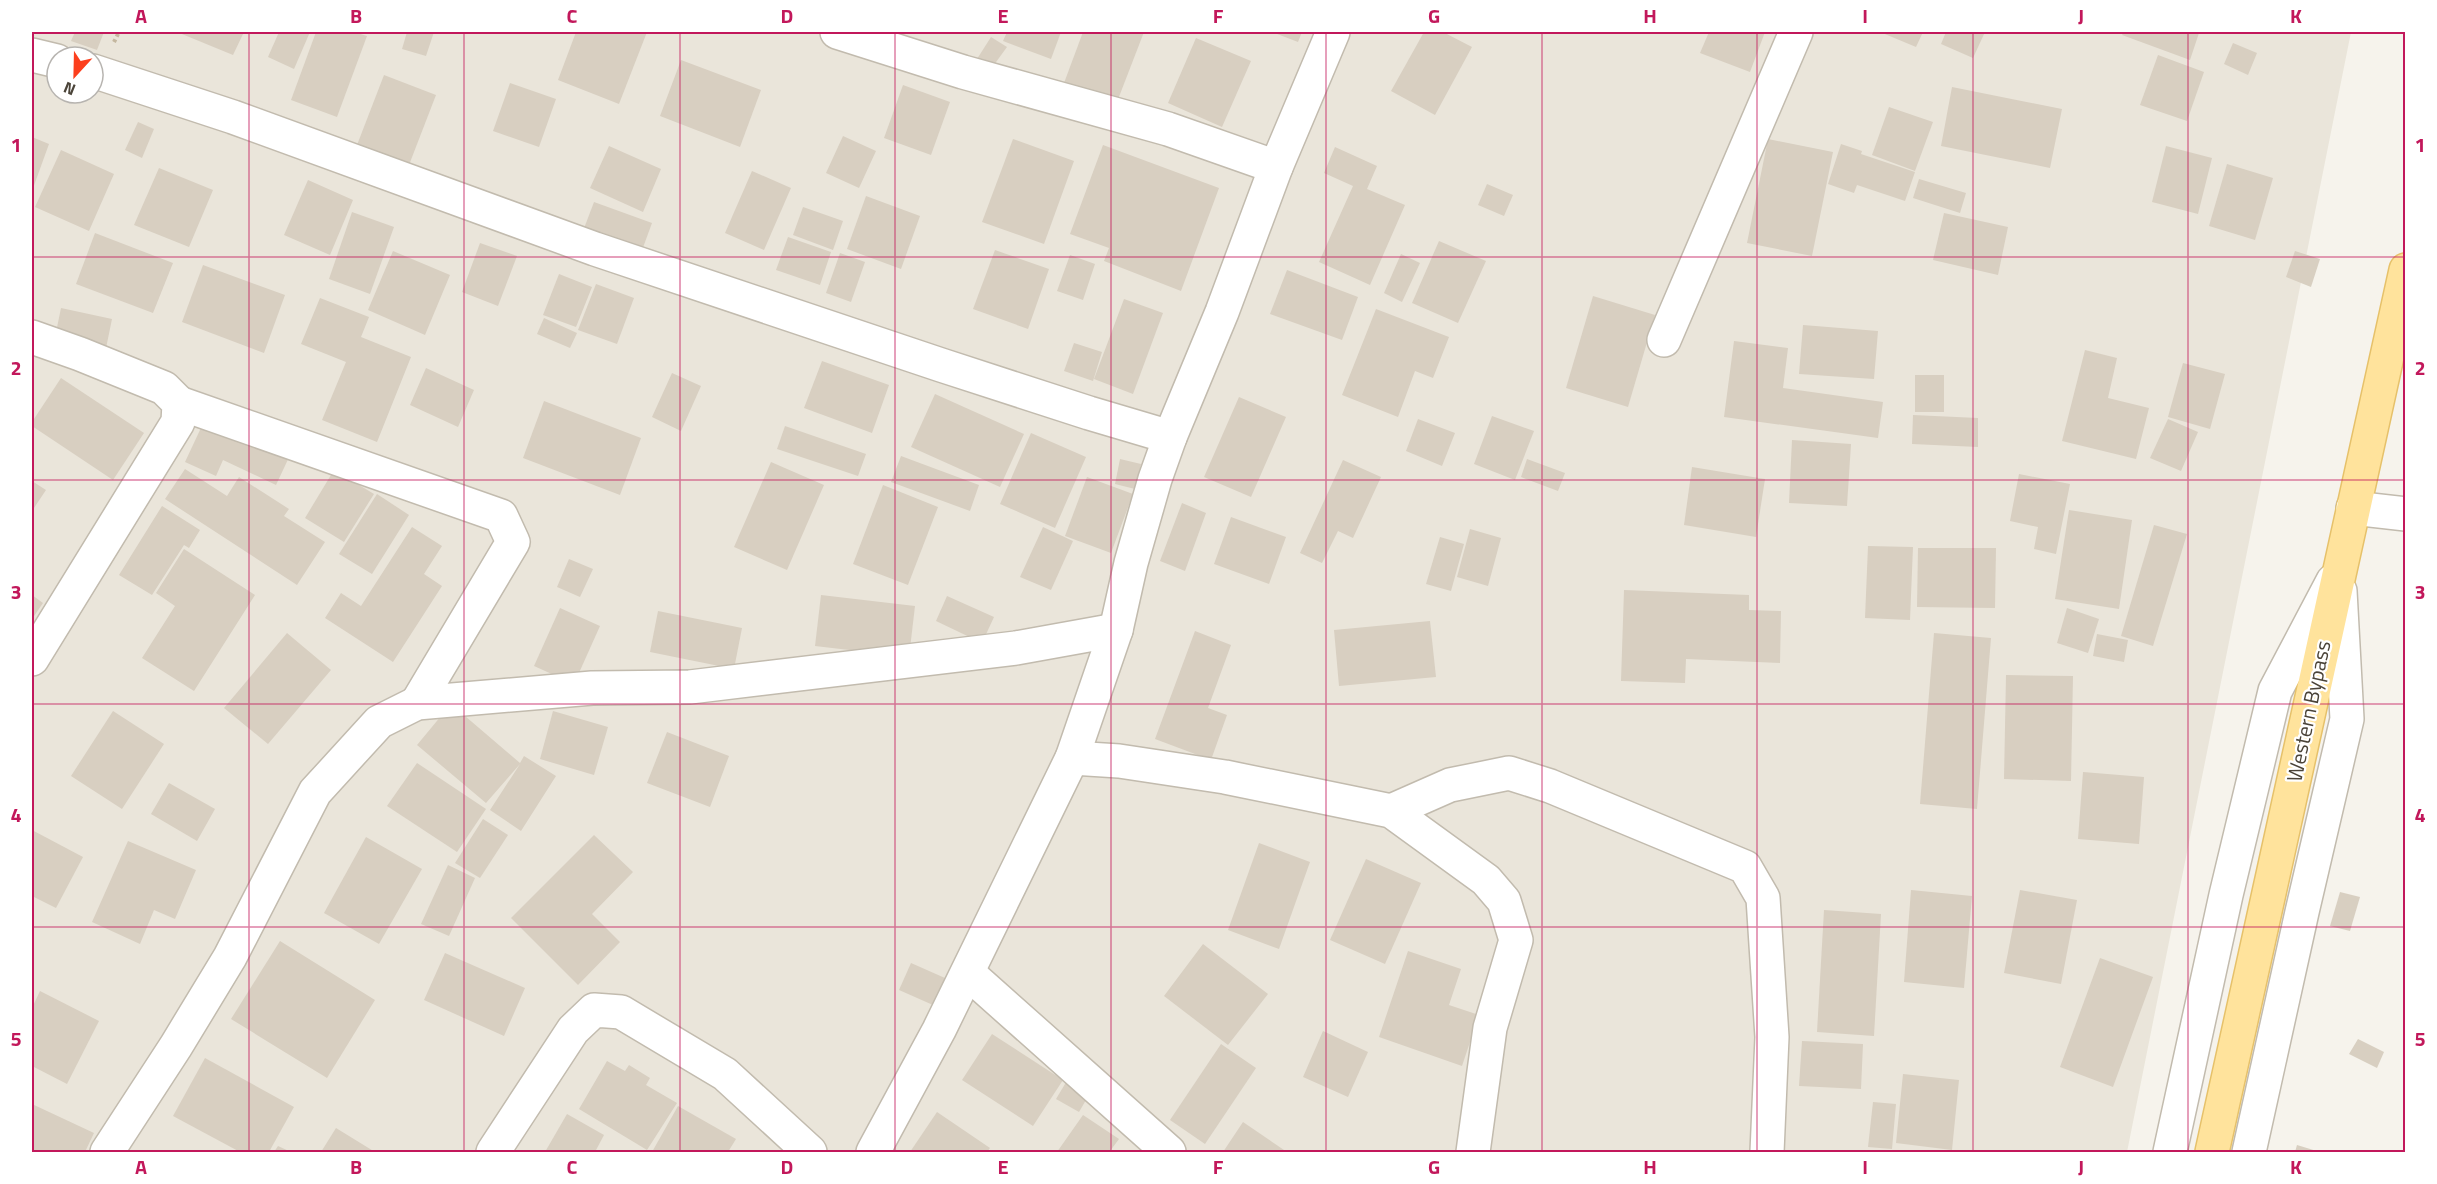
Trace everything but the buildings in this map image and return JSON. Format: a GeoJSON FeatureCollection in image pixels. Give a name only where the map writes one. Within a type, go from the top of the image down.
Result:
{"type":"FeatureCollection","features":[{"type":"Feature","properties":{"kind":"main road","name":"Western Bypass"},"geometry":{"type":"LineString","coordinates":[[2212,1152],[2406,270]]}},
{"type":"Feature","properties":{"kind":"street"},"geometry":{"type":"LineString","coordinates":[[837,32],[963,72],[1168,129],[1276,166]]}},
{"type":"Feature","properties":{"kind":"street"},"geometry":{"type":"LineString","coordinates":[[873,1152],[968,973],[1072,758],[1116,630],[1131,563],[1170,436],[1222,312],[1276,166],[1333,32]]}},
{"type":"Feature","properties":{"kind":"street"},"geometry":{"type":"LineString","coordinates":[[1664,340],[1796,32]]}},
{"type":"Feature","properties":{"kind":"street"},"geometry":{"type":"LineString","coordinates":[[105,75],[233,117],[596,249],[952,369],[1170,436]]}},
{"type":"Feature","properties":{"kind":"street"},"geometry":{"type":"LineString","coordinates":[[32,337],[164,388],[179,403],[501,516],[513,542],[417,703]]}},
{"type":"Feature","properties":{"kind":"street"},"geometry":{"type":"LineString","coordinates":[[32,659],[178,422],[179,403]]}},
{"type":"Feature","properties":{"kind":"street"},"geometry":{"type":"LineString","coordinates":[[2353,508],[2406,514]]}},
{"type":"Feature","properties":{"kind":"street"},"geometry":{"type":"LineString","coordinates":[[2170,1152],[2226,896],[2275,691],[2338,571]]}},
{"type":"Feature","properties":{"kind":"street"},"geometry":{"type":"LineString","coordinates":[[2249,1152],[2347,719],[2338,571]]}},
{"type":"Feature","properties":{"kind":"street"},"geometry":{"type":"LineString","coordinates":[[107,1152],[176,1046],[230,957],[315,792],[379,722],[417,703],[592,688],[690,687],[1016,648],[1116,630]]}},
{"type":"Feature","properties":{"kind":"street"},"geometry":{"type":"LineString","coordinates":[[1072,758],[1119,761],[1225,777],[1391,811],[1486,880],[1504,901],[1515,940],[1490,1028],[1473,1152]]}},
{"type":"Feature","properties":{"kind":"street"},"geometry":{"type":"LineString","coordinates":[[1391,811],[1450,784],[1509,773],[1550,786],[1744,867],[1763,898],[1772,1038],[1767,1152]]}},
{"type":"Feature","properties":{"kind":"street"},"geometry":{"type":"LineString","coordinates":[[968,973],[1168,1152]]}},
{"type":"Feature","properties":{"kind":"street"},"geometry":{"type":"LineString","coordinates":[[493,1152],[573,1030],[594,1010],[621,1012],[725,1074],[810,1152]]}},
{"type":"Feature","properties":{"kind":"shaded area"},"geometry":{"type":"Polygon","coordinates":[[[32,32],[2351,32],[2127,1152],[32,1152],[32,32]]]}}]}
